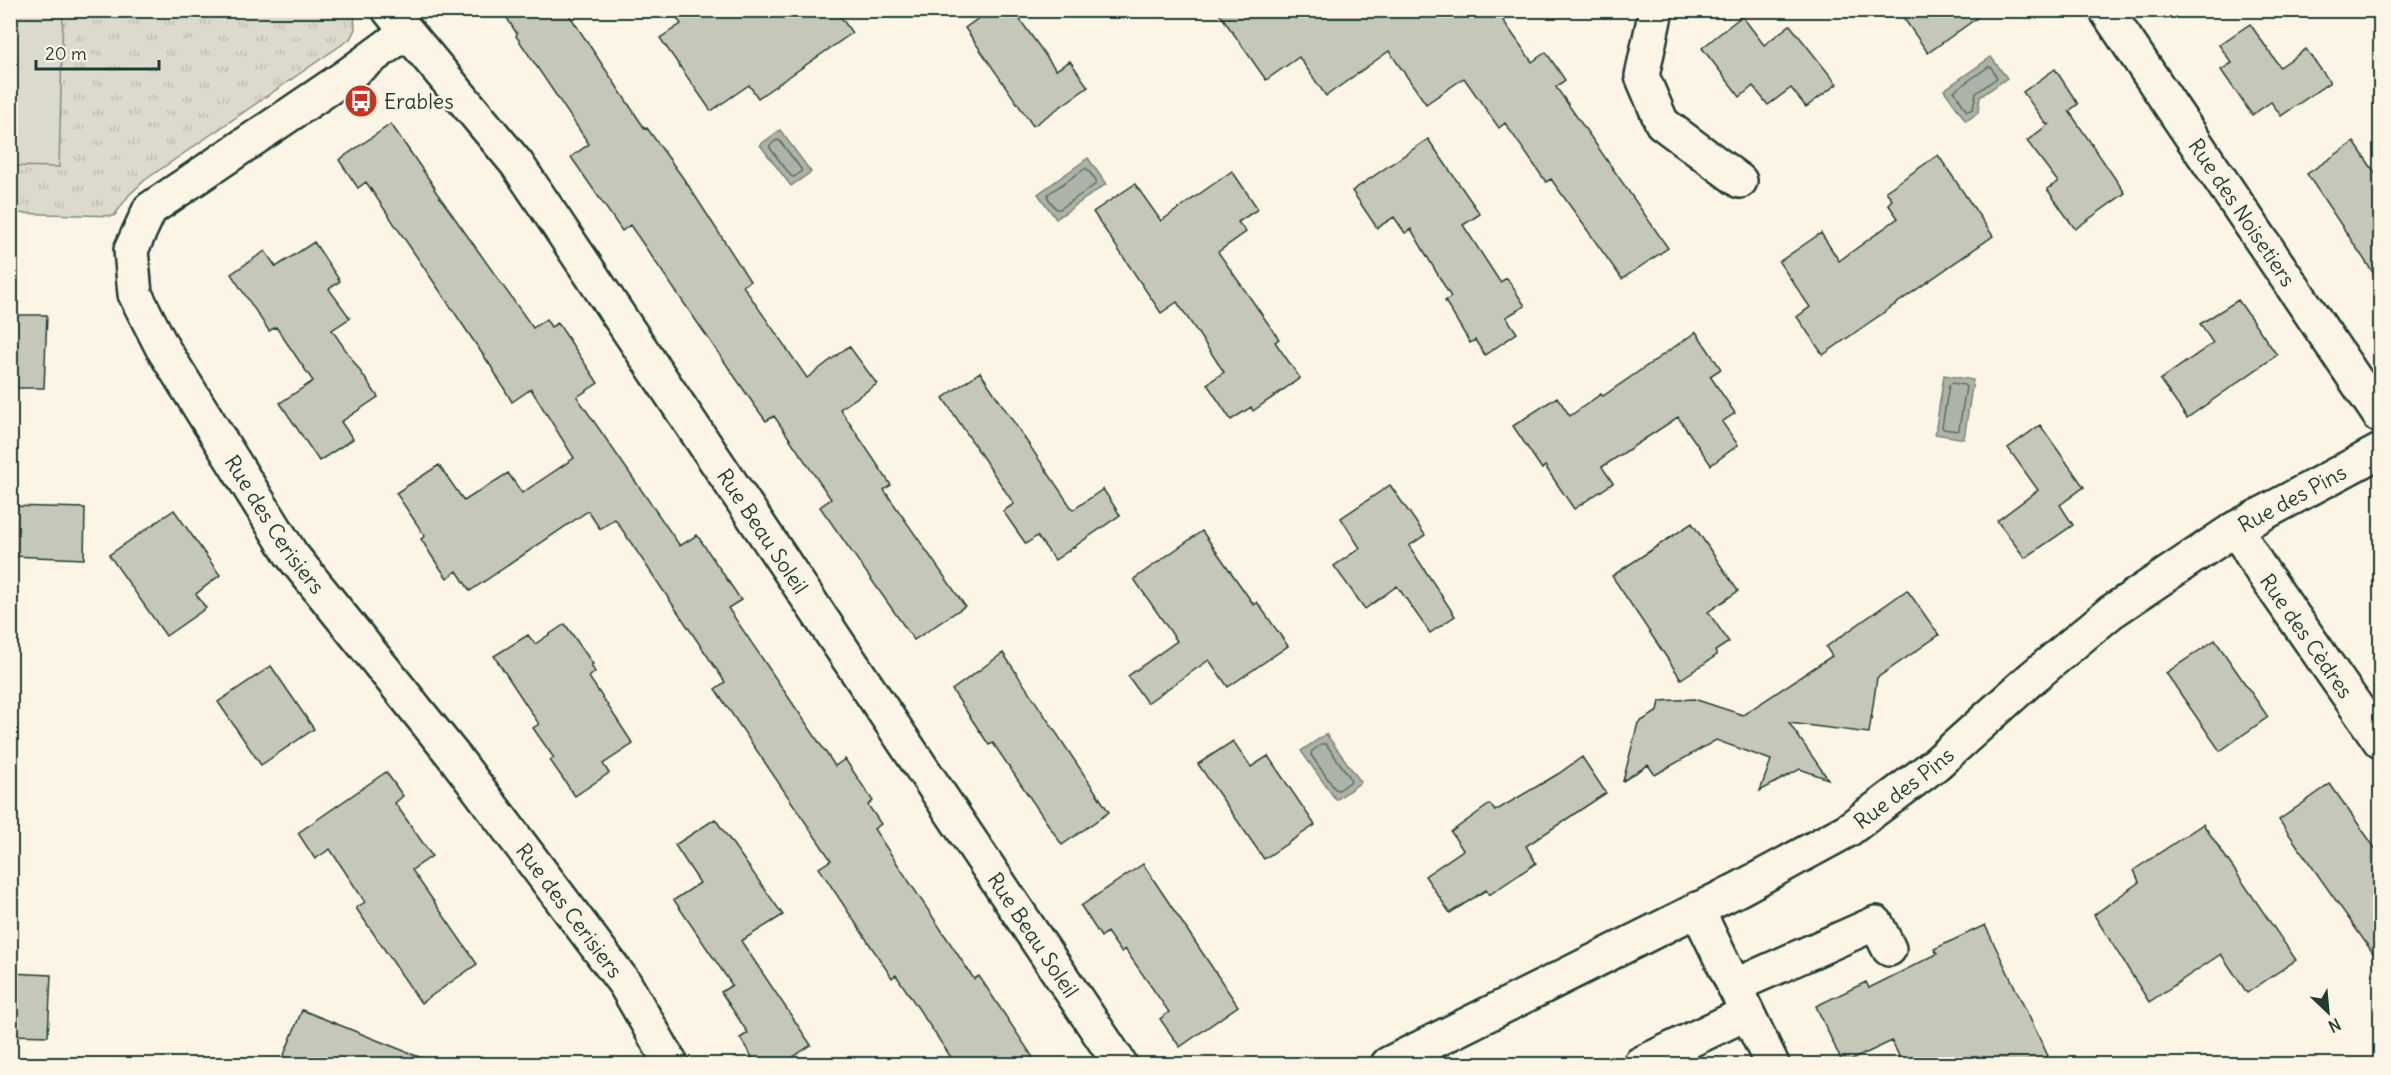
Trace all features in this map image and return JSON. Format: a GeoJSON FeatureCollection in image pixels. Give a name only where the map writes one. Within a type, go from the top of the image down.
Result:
{"type":"FeatureCollection","features":[{"type":"Feature","properties":{"kind":"street"},"geometry":{"type":"LineString","coordinates":[[1656,10],[1642,76],[1662,123],[1740,181]]}},
{"type":"Feature","properties":{"kind":"street","name":"Rue des Noisetiers"},"geometry":{"type":"LineString","coordinates":[[2106,10],[2380,416]]}},
{"type":"Feature","properties":{"kind":"street","name":"Rue des Cerisiers"},"geometry":{"type":"LineString","coordinates":[[397,22],[345,77],[150,209],[130,250],[135,294],[162,347],[291,554],[456,759],[625,984],[671,1065]]}},
{"type":"Feature","properties":{"kind":"street","name":"Rue Beau Soleil"},"geometry":{"type":"LineString","coordinates":[[397,22],[517,165],[1120,1065]]}},
{"type":"Feature","properties":{"kind":"street","name":"Rue des Pins"},"geometry":{"type":"LineString","coordinates":[[1388,1065],[1848,830],[1936,764],[2110,612],[2236,528],[2380,451]]}},
{"type":"Feature","properties":{"kind":"street","name":"Rue des Cèdres"},"geometry":{"type":"LineString","coordinates":[[2236,528],[2257,564],[2380,741]]}},
{"type":"Feature","properties":{"kind":"street"},"geometry":{"type":"LineString","coordinates":[[1697,909],[1772,1065]]}},
{"type":"Feature","properties":{"kind":"street"},"geometry":{"type":"LineString","coordinates":[[1640,1065],[1741,999],[1876,923],[1889,949]]}},
{"type":"Feature","properties":{"kind":"green space"},"geometry":{"type":"Polygon","coordinates":[[[11,10],[63,11],[59,167],[11,166],[11,10]]]}},
{"type":"Feature","properties":{"kind":"green space"},"geometry":{"type":"Polygon","coordinates":[[[11,11],[354,11],[355,29],[350,39],[145,180],[129,195],[114,216],[11,213],[11,11]]]}},
{"type":"Feature","properties":{"kind":"water"},"geometry":{"type":"Polygon","coordinates":[[[1991,57],[2007,78],[1980,97],[1978,113],[1966,121],[1944,90],[1991,57]]]}},
{"type":"Feature","properties":{"kind":"water"},"geometry":{"type":"Polygon","coordinates":[[[780,130],[811,172],[791,186],[760,145],[780,130]]]}},
{"type":"Feature","properties":{"kind":"water"},"geometry":{"type":"Polygon","coordinates":[[[1088,158],[1106,184],[1056,219],[1038,194],[1088,158]]]}},
{"type":"Feature","properties":{"kind":"water"},"geometry":{"type":"Polygon","coordinates":[[[1944,375],[1973,380],[1964,439],[1935,434],[1944,375]]]}},
{"type":"Feature","properties":{"kind":"water"},"geometry":{"type":"Polygon","coordinates":[[[1326,734],[1361,782],[1336,800],[1301,751],[1326,734]]]}},
{"type":"Feature","properties":{"kind":"building"},"geometry":{"type":"Polygon","coordinates":[[[502,10],[566,10],[645,129],[647,128],[688,185],[750,281],[743,286],[807,378],[849,346],[877,384],[840,409],[891,485],[884,490],[965,606],[914,640],[820,507],[831,499],[774,416],[766,421],[630,225],[622,231],[571,157],[589,144],[516,36],[517,34],[502,10]]]}},
{"type":"Feature","properties":{"kind":"building"},"geometry":{"type":"Polygon","coordinates":[[[672,10],[836,10],[852,33],[758,98],[749,85],[711,111],[660,38],[681,24],[672,10]]]}},
{"type":"Feature","properties":{"kind":"building"},"geometry":{"type":"Polygon","coordinates":[[[990,10],[1013,10],[1056,70],[1070,61],[1088,87],[1033,126],[965,28],[990,10]]]}},
{"type":"Feature","properties":{"kind":"building"},"geometry":{"type":"Polygon","coordinates":[[[1217,10],[1496,10],[1532,62],[1546,52],[1565,80],[1556,87],[1668,248],[1622,279],[1551,179],[1546,182],[1505,123],[1499,128],[1464,78],[1426,104],[1389,51],[1326,96],[1299,57],[1266,80],[1217,10]]]}},
{"type":"Feature","properties":{"kind":"building"},"geometry":{"type":"Polygon","coordinates":[[[1898,10],[1988,10],[1928,53],[1898,10]]]}},
{"type":"Feature","properties":{"kind":"building"},"geometry":{"type":"Polygon","coordinates":[[[1742,16],[1764,45],[1790,25],[1837,84],[1806,107],[1791,88],[1768,105],[1753,86],[1740,97],[1702,48],[1742,16]]]}},
{"type":"Feature","properties":{"kind":"building"},"geometry":{"type":"Polygon","coordinates":[[[2250,24],[2280,67],[2306,49],[2330,82],[2281,116],[2271,102],[2252,115],[2221,70],[2232,63],[2219,45],[2250,24]]]}},
{"type":"Feature","properties":{"kind":"building"},"geometry":{"type":"Polygon","coordinates":[[[2055,69],[2078,104],[2069,111],[2125,193],[2075,229],[2047,189],[2058,182],[2027,141],[2050,123],[2047,125],[2023,92],[2055,69]]]}},
{"type":"Feature","properties":{"kind":"building"},"geometry":{"type":"Polygon","coordinates":[[[391,124],[434,189],[533,328],[546,319],[551,327],[558,323],[598,383],[577,397],[680,546],[697,535],[741,600],[728,608],[835,766],[845,759],[873,801],[868,805],[881,824],[874,829],[974,979],[979,976],[1038,1065],[956,1065],[896,975],[892,978],[819,868],[831,860],[715,689],[725,682],[615,519],[600,529],[588,511],[470,591],[457,571],[447,578],[433,558],[421,539],[425,536],[396,493],[439,465],[464,501],[508,473],[522,493],[574,458],[531,389],[512,402],[492,368],[366,182],[358,188],[339,160],[391,124]]]}},
{"type":"Feature","properties":{"kind":"building"},"geometry":{"type":"Polygon","coordinates":[[[1428,139],[1480,214],[1463,225],[1500,282],[1507,278],[1525,306],[1506,317],[1517,333],[1485,355],[1475,340],[1470,343],[1445,301],[1451,297],[1411,229],[1405,233],[1394,217],[1377,228],[1352,191],[1428,139]]]}},
{"type":"Feature","properties":{"kind":"building"},"geometry":{"type":"Polygon","coordinates":[[[2354,142],[2380,180],[2380,283],[2307,174],[2354,142]]]}},
{"type":"Feature","properties":{"kind":"building"},"geometry":{"type":"Polygon","coordinates":[[[1938,155],[1993,236],[1823,355],[1797,317],[1810,307],[1779,262],[1821,233],[1839,261],[1898,218],[1888,204],[1892,200],[1886,191],[1938,155]]]}},
{"type":"Feature","properties":{"kind":"building"},"geometry":{"type":"Polygon","coordinates":[[[1232,171],[1258,209],[1238,222],[1246,232],[1218,252],[1279,339],[1275,342],[1300,378],[1253,411],[1251,407],[1231,420],[1207,384],[1224,372],[1177,302],[1161,313],[1093,212],[1135,184],[1161,221],[1232,171]]]}},
{"type":"Feature","properties":{"kind":"building"},"geometry":{"type":"Polygon","coordinates":[[[314,242],[340,281],[329,289],[350,318],[332,330],[378,397],[341,422],[353,439],[319,461],[280,403],[313,381],[276,327],[269,331],[231,274],[265,251],[276,267],[314,242]]]}},
{"type":"Feature","properties":{"kind":"building"},"geometry":{"type":"Polygon","coordinates":[[[2238,300],[2277,355],[2187,418],[2160,380],[2213,343],[2200,324],[2238,300]]]}},
{"type":"Feature","properties":{"kind":"building"},"geometry":{"type":"Polygon","coordinates":[[[10,315],[47,315],[44,388],[10,388],[10,315]]]}},
{"type":"Feature","properties":{"kind":"building"},"geometry":{"type":"Polygon","coordinates":[[[1696,332],[1721,369],[1710,376],[1735,413],[1722,422],[1738,445],[1711,465],[1678,417],[1602,467],[1613,483],[1574,509],[1545,466],[1542,469],[1513,426],[1557,397],[1570,416],[1696,332]]]}},
{"type":"Feature","properties":{"kind":"building"},"geometry":{"type":"Polygon","coordinates":[[[980,372],[1073,510],[1103,489],[1120,515],[1055,560],[1037,536],[1026,544],[1003,511],[1014,504],[943,398],[980,372]]]}},
{"type":"Feature","properties":{"kind":"building"},"geometry":{"type":"Polygon","coordinates":[[[2040,425],[2084,487],[2060,505],[2073,525],[2025,558],[1997,521],[2038,490],[2008,448],[2040,425]]]}},
{"type":"Feature","properties":{"kind":"building"},"geometry":{"type":"Polygon","coordinates":[[[1390,485],[1425,535],[1409,546],[1455,616],[1430,633],[1397,586],[1365,609],[1334,566],[1360,548],[1341,518],[1390,485]]]}},
{"type":"Feature","properties":{"kind":"building"},"geometry":{"type":"Polygon","coordinates":[[[10,506],[85,508],[84,559],[10,556],[10,506]]]}},
{"type":"Feature","properties":{"kind":"building"},"geometry":{"type":"Polygon","coordinates":[[[174,510],[220,575],[196,594],[206,608],[166,636],[109,555],[174,510]]]}},
{"type":"Feature","properties":{"kind":"building"},"geometry":{"type":"Polygon","coordinates":[[[1692,523],[1738,591],[1708,612],[1729,642],[1715,651],[1717,655],[1681,679],[1612,576],[1692,523]]]}},
{"type":"Feature","properties":{"kind":"building"},"geometry":{"type":"Polygon","coordinates":[[[1202,531],[1254,605],[1257,602],[1288,646],[1228,687],[1209,660],[1147,703],[1128,676],[1177,641],[1134,579],[1202,531]]]}},
{"type":"Feature","properties":{"kind":"building"},"geometry":{"type":"Polygon","coordinates":[[[1907,590],[1939,635],[1877,678],[1869,733],[1789,723],[1828,779],[1800,769],[1760,791],[1771,760],[1716,740],[1655,775],[1648,765],[1623,781],[1638,723],[1658,711],[1660,701],[1694,699],[1743,715],[1832,656],[1826,647],[1907,590]]]}},
{"type":"Feature","properties":{"kind":"building"},"geometry":{"type":"Polygon","coordinates":[[[565,624],[593,664],[591,665],[595,672],[589,677],[633,744],[603,764],[609,773],[575,796],[550,760],[554,758],[533,728],[539,724],[494,656],[528,635],[535,644],[565,624]]]}},
{"type":"Feature","properties":{"kind":"building"},"geometry":{"type":"Polygon","coordinates":[[[2215,640],[2268,717],[2220,751],[2166,673],[2215,640]]]}},
{"type":"Feature","properties":{"kind":"building"},"geometry":{"type":"Polygon","coordinates":[[[1003,653],[1109,812],[1062,845],[993,743],[989,745],[952,690],[1003,653]]]}},
{"type":"Feature","properties":{"kind":"building"},"geometry":{"type":"Polygon","coordinates":[[[271,666],[314,729],[261,765],[218,702],[271,666]]]}},
{"type":"Feature","properties":{"kind":"building"},"geometry":{"type":"Polygon","coordinates":[[[1233,741],[1251,767],[1268,756],[1315,825],[1264,859],[1198,764],[1233,741]]]}},
{"type":"Feature","properties":{"kind":"building"},"geometry":{"type":"Polygon","coordinates":[[[1582,757],[1606,793],[1526,846],[1536,863],[1489,895],[1486,890],[1450,913],[1425,876],[1463,850],[1451,832],[1490,804],[1495,811],[1582,757]]]}},
{"type":"Feature","properties":{"kind":"building"},"geometry":{"type":"Polygon","coordinates":[[[386,772],[403,796],[395,803],[432,856],[412,870],[477,964],[421,1003],[356,908],[365,902],[330,849],[315,859],[298,833],[386,772]]]}},
{"type":"Feature","properties":{"kind":"building"},"geometry":{"type":"Polygon","coordinates":[[[2330,784],[2380,855],[2380,963],[2279,820],[2330,784]]]}},
{"type":"Feature","properties":{"kind":"building"},"geometry":{"type":"Polygon","coordinates":[[[715,819],[783,915],[741,941],[811,1045],[781,1065],[757,1065],[740,1038],[748,1033],[721,992],[732,985],[674,900],[700,883],[675,845],[715,819]]]}},
{"type":"Feature","properties":{"kind":"building"},"geometry":{"type":"Polygon","coordinates":[[[2203,824],[2296,960],[2247,993],[2221,954],[2149,1002],[2094,915],[2139,882],[2134,870],[2203,824]]]}},
{"type":"Feature","properties":{"kind":"building"},"geometry":{"type":"Polygon","coordinates":[[[1143,864],[1238,1006],[1180,1047],[1160,1019],[1169,1012],[1125,949],[1121,952],[1107,932],[1101,937],[1081,906],[1143,864]]]}},
{"type":"Feature","properties":{"kind":"building"},"geometry":{"type":"Polygon","coordinates":[[[1985,925],[2048,1056],[2031,1065],[1903,1065],[1892,1041],[1843,1064],[1816,1006],[1866,982],[1869,988],[1937,954],[1934,949],[1985,925]]]}},
{"type":"Feature","properties":{"kind":"building"},"geometry":{"type":"Polygon","coordinates":[[[10,973],[51,975],[48,1036],[10,1035],[10,973]]]}},
{"type":"Feature","properties":{"kind":"building"},"geometry":{"type":"Polygon","coordinates":[[[302,1010],[434,1063],[433,1065],[280,1065],[302,1010]]]}},
{"type":"Feature","properties":{"kind":"place","name":"Erables"},"geometry":{"type":"Point","coordinates":[361,101]}}]}
